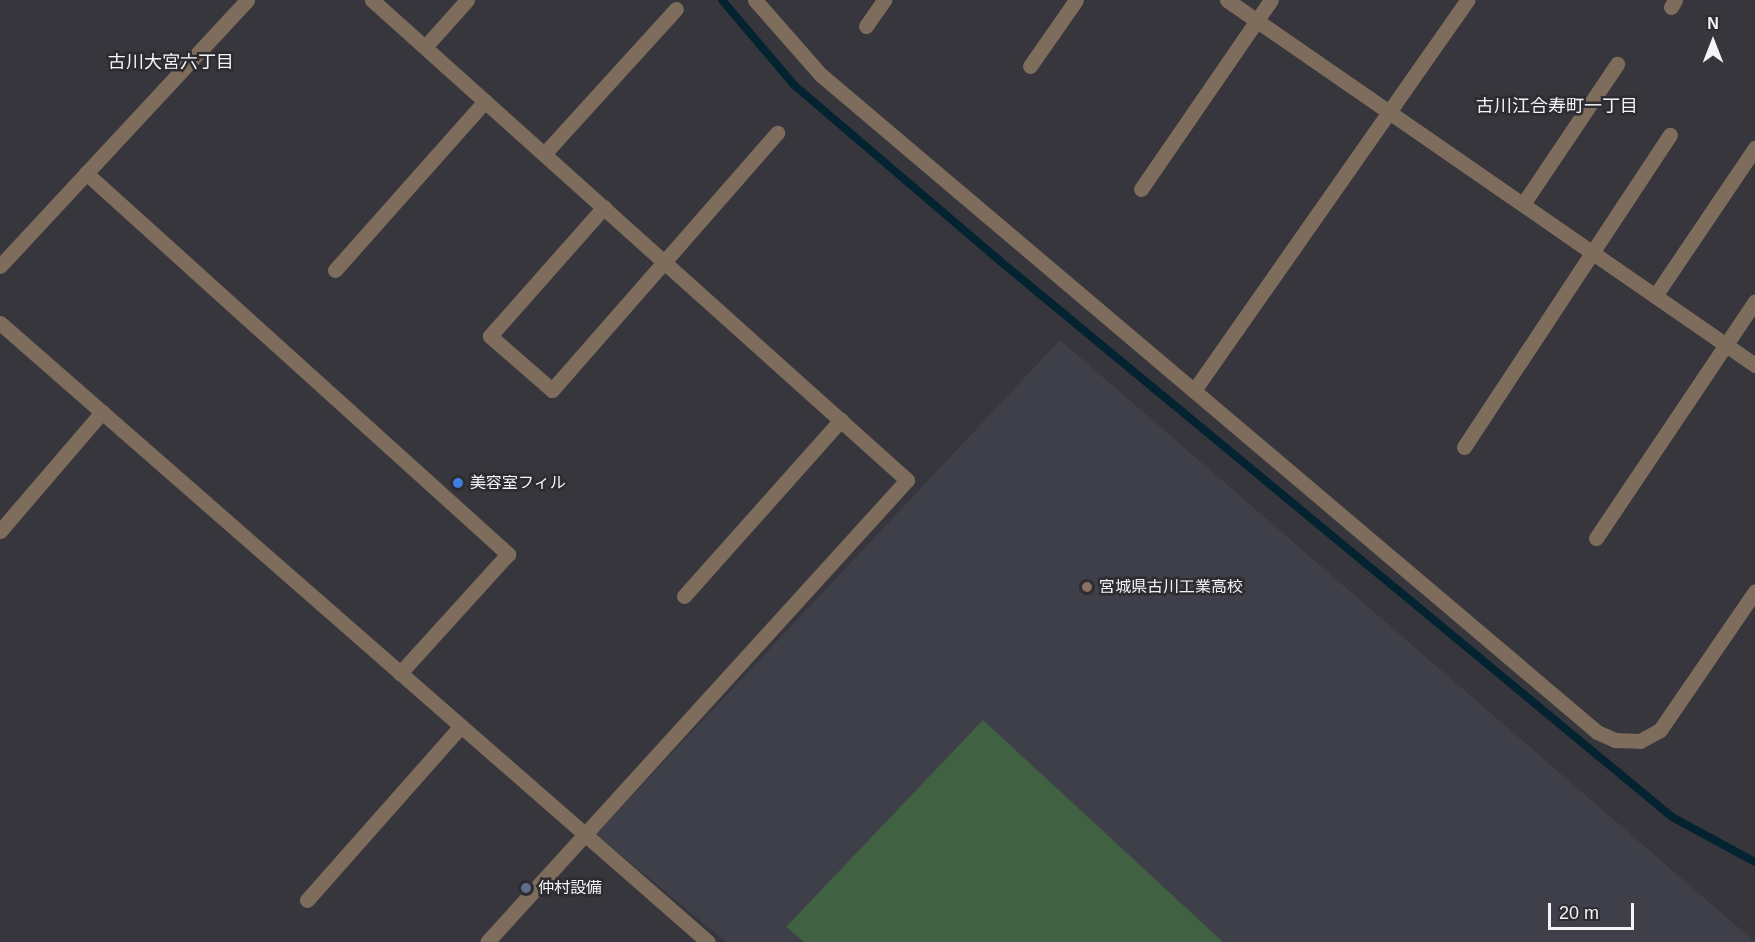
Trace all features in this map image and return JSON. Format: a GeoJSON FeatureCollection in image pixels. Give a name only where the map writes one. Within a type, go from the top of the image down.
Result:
{"type":"FeatureCollection","features":[{"type":"Feature","properties":{"kind":"street"},"geometry":{"type":"LineString","coordinates":[[0,266],[247,0]]}},
{"type":"Feature","properties":{"kind":"street"},"geometry":{"type":"LineString","coordinates":[[372,0],[907,480],[487,942]]}},
{"type":"Feature","properties":{"kind":"street"},"geometry":{"type":"LineString","coordinates":[[425,47],[467,0]]}},
{"type":"Feature","properties":{"kind":"street"},"geometry":{"type":"LineString","coordinates":[[755,0],[821,75],[1195,389],[1597,732],[1615,740],[1640,741],[1660,730],[1755,591]]}},
{"type":"Feature","properties":{"kind":"street"},"geometry":{"type":"LineString","coordinates":[[867,26],[884,0]]}},
{"type":"Feature","properties":{"kind":"street"},"geometry":{"type":"LineString","coordinates":[[1030,66],[1076,0]]}},
{"type":"Feature","properties":{"kind":"street"},"geometry":{"type":"LineString","coordinates":[[1227,0],[1755,364]]}},
{"type":"Feature","properties":{"kind":"street"},"geometry":{"type":"LineString","coordinates":[[1141,189],[1271,0]]}},
{"type":"Feature","properties":{"kind":"street"},"geometry":{"type":"LineString","coordinates":[[1195,389],[1467,0]]}},
{"type":"Feature","properties":{"kind":"street"},"geometry":{"type":"LineString","coordinates":[[544,154],[676,9]]}},
{"type":"Feature","properties":{"kind":"street"},"geometry":{"type":"LineString","coordinates":[[1523,204],[1617,64]]}},
{"type":"Feature","properties":{"kind":"street"},"geometry":{"type":"LineString","coordinates":[[335,270],[485,101]]}},
{"type":"Feature","properties":{"kind":"street"},"geometry":{"type":"LineString","coordinates":[[604,207],[490,336],[552,390],[777,133]]}},
{"type":"Feature","properties":{"kind":"street"},"geometry":{"type":"LineString","coordinates":[[1464,447],[1670,135]]}},
{"type":"Feature","properties":{"kind":"street"},"geometry":{"type":"LineString","coordinates":[[1655,296],[1755,148]]}},
{"type":"Feature","properties":{"kind":"street"},"geometry":{"type":"LineString","coordinates":[[86,173],[508,554],[400,673]]}},
{"type":"Feature","properties":{"kind":"street"},"geometry":{"type":"LineString","coordinates":[[1596,538],[1755,301]]}},
{"type":"Feature","properties":{"kind":"street"},"geometry":{"type":"LineString","coordinates":[[0,323],[708,942]]}},
{"type":"Feature","properties":{"kind":"street"},"geometry":{"type":"LineString","coordinates":[[0,531],[102,412]]}},
{"type":"Feature","properties":{"kind":"street"},"geometry":{"type":"LineString","coordinates":[[684,596],[841,420]]}},
{"type":"Feature","properties":{"kind":"street"},"geometry":{"type":"LineString","coordinates":[[308,900],[460,726]]}},
{"type":"Feature","properties":{"kind":"shaded area","name":"宮城県古川工業高校"},"geometry":{"type":"Polygon","coordinates":[[[1060,340],[1755,942],[726,942],[596,834],[1060,340]]]}},
{"type":"Feature","properties":{"kind":"green space"},"geometry":{"type":"Polygon","coordinates":[[[983,720],[1223,942],[804,942],[786,927],[983,720]]]}},
{"type":"Feature","properties":{"kind":"waterway"},"geometry":{"type":"LineString","coordinates":[[722,0],[794,85],[1000,261],[1672,817],[1755,862]]}},
{"type":"Feature","properties":{"kind":"place","name":"美容室フィル"},"geometry":{"type":"Point","coordinates":[458,483]}},
{"type":"Feature","properties":{"kind":"place","name":"宮城県古川工業高校"},"geometry":{"type":"Point","coordinates":[1087,587]}},
{"type":"Feature","properties":{"kind":"place","name":"仲村設備"},"geometry":{"type":"Point","coordinates":[526,888]}},
{"type":"Feature","properties":{"kind":"district","name":"古川大宮六丁目"},"geometry":{"type":"Point","coordinates":[171,62]}},
{"type":"Feature","properties":{"kind":"district","name":"古川江合寿町一丁目"},"geometry":{"type":"Point","coordinates":[1557,106]}}]}
